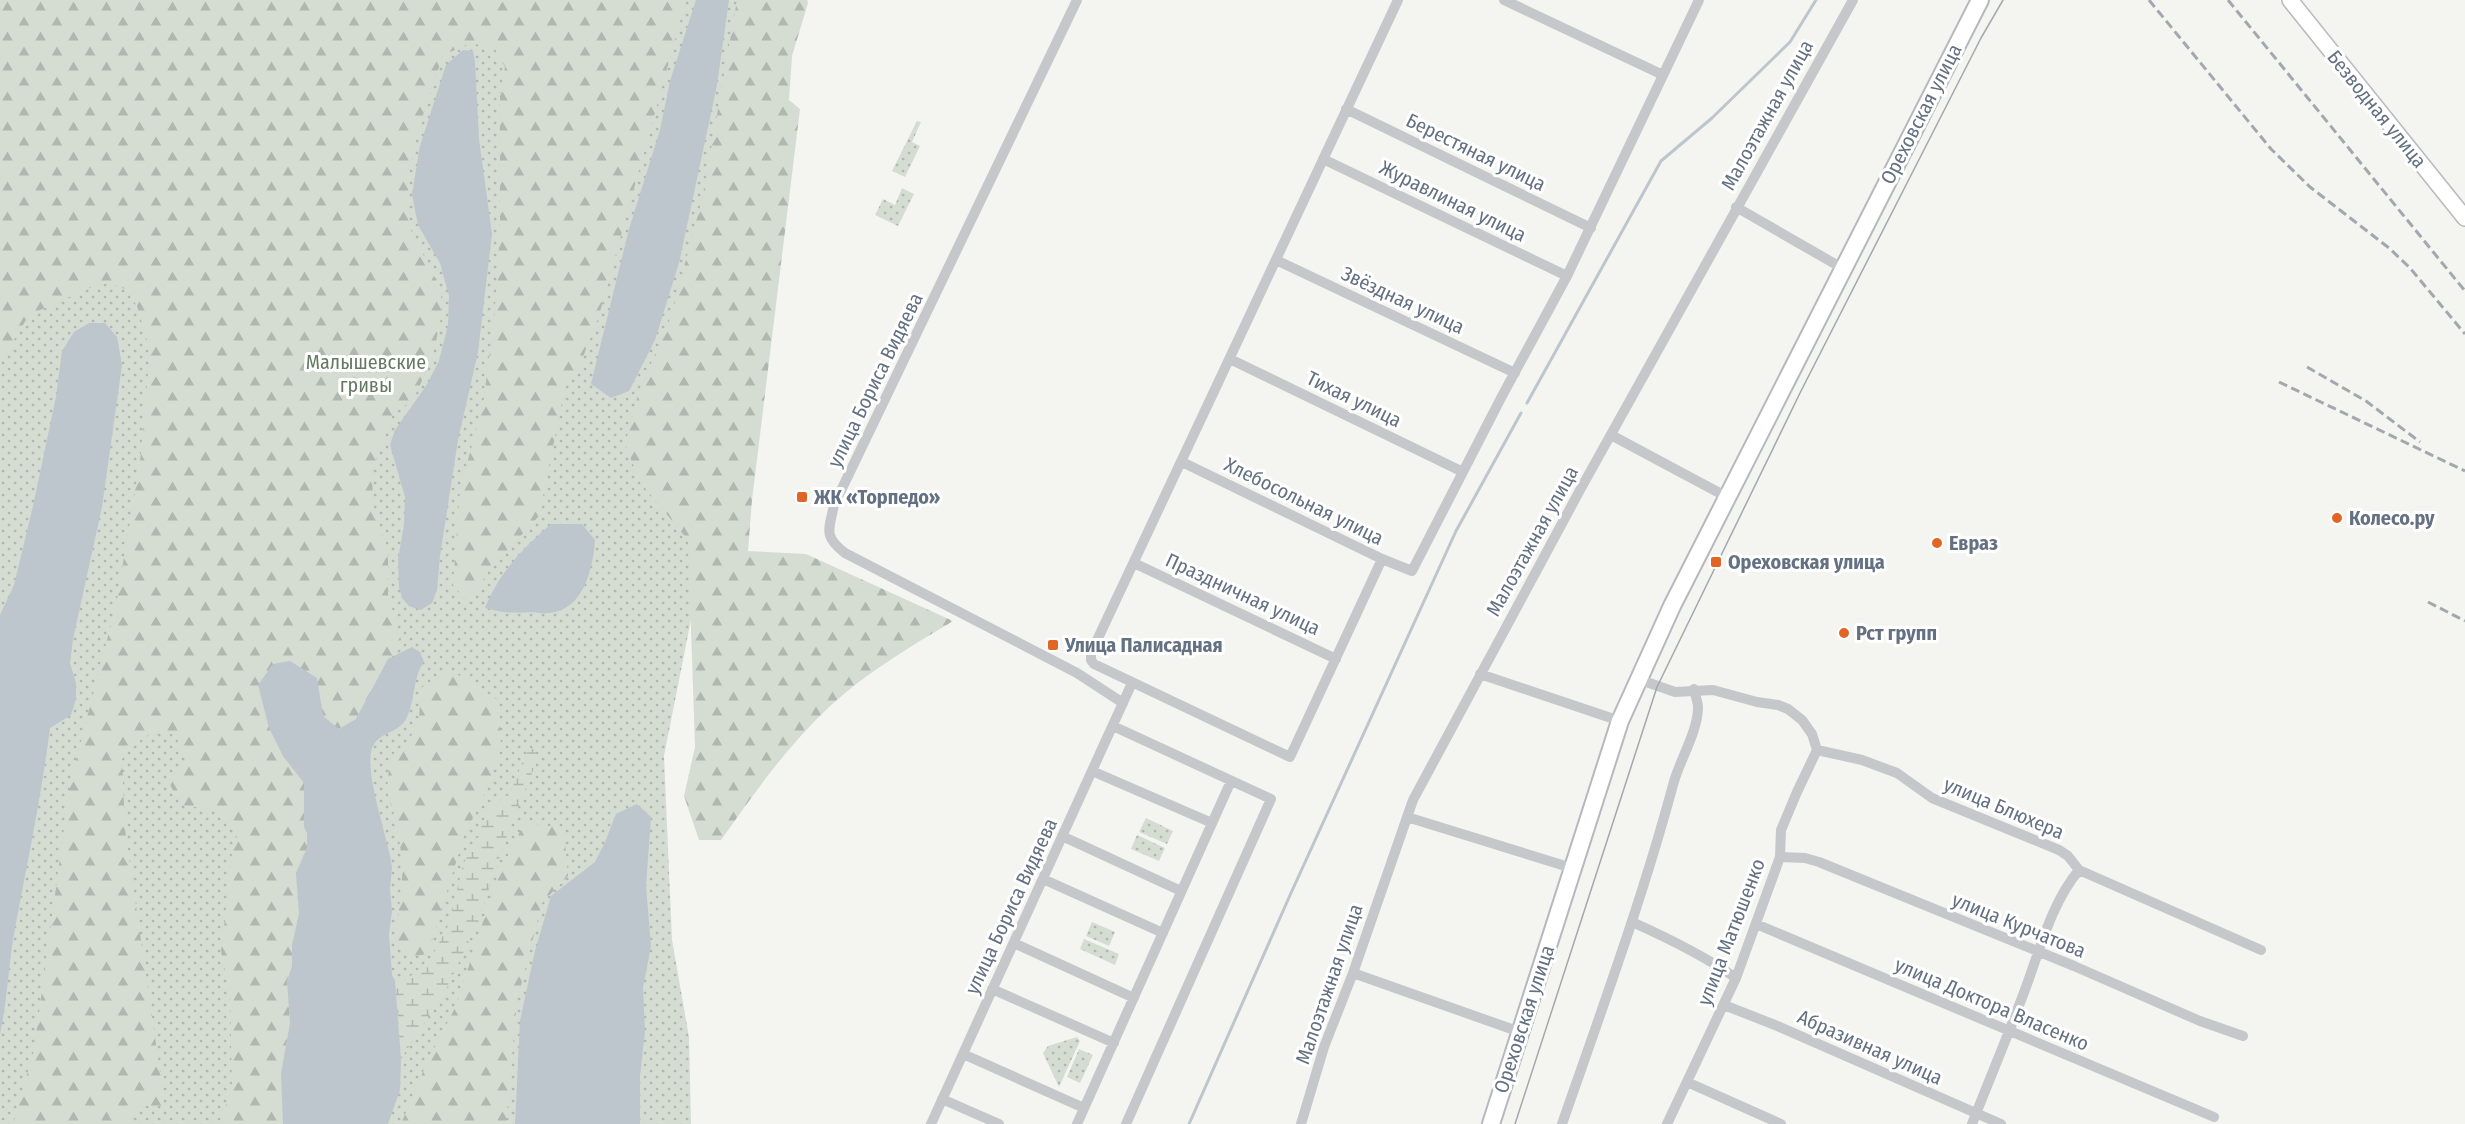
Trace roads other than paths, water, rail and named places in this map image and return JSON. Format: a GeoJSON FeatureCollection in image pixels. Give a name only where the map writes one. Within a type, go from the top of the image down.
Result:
{"type":"FeatureCollection","features":[{"type":"Feature","properties":{"kind":"main road","name":"Ореховская улица"},"geometry":{"type":"LineString","coordinates":[[1491,1124],[1620,721],[1638,679],[1672,606],[1842,268],[1980,0]]}},
{"type":"Feature","properties":{"kind":"main road","name":"Безводная улица"},"geometry":{"type":"LineString","coordinates":[[2290,0],[2465,218]]}},
{"type":"Feature","properties":{"kind":"street","name":"улица Бориса Видяева"},"geometry":{"type":"LineString","coordinates":[[1077,0],[834,505],[828,534],[832,543],[845,553],[1077,673],[1123,703]]}},
{"type":"Feature","properties":{"kind":"street"},"geometry":{"type":"LineString","coordinates":[[1382,559],[1290,757],[1132,683],[1094,664],[1091,660],[1091,653],[1398,0]]}},
{"type":"Feature","properties":{"kind":"street"},"geometry":{"type":"LineString","coordinates":[[1504,0],[1663,75]]}},
{"type":"Feature","properties":{"kind":"street"},"geometry":{"type":"LineString","coordinates":[[1463,472],[1567,276],[1699,0]]}},
{"type":"Feature","properties":{"kind":"street","name":"Малоэтажная улица"},"geometry":{"type":"LineString","coordinates":[[1301,1124],[1324,1047],[1353,973],[1413,800],[1736,207],[1852,0]]}},
{"type":"Feature","properties":{"kind":"street","name":"Берестяная улица"},"geometry":{"type":"LineString","coordinates":[[1347,109],[1590,228]]}},
{"type":"Feature","properties":{"kind":"street","name":"Журавлиная улица"},"geometry":{"type":"LineString","coordinates":[[1323,159],[1567,276]]}},
{"type":"Feature","properties":{"kind":"street"},"geometry":{"type":"LineString","coordinates":[[1736,207],[1842,268]]}},
{"type":"Feature","properties":{"kind":"street","name":"Звёздная улица"},"geometry":{"type":"LineString","coordinates":[[1276,260],[1515,373]]}},
{"type":"Feature","properties":{"kind":"street","name":"Тихая улица"},"geometry":{"type":"LineString","coordinates":[[1230,359],[1463,472]]}},
{"type":"Feature","properties":{"kind":"street"},"geometry":{"type":"LineString","coordinates":[[1611,435],[1727,497]]}},
{"type":"Feature","properties":{"kind":"street","name":"Хлебосольная улица"},"geometry":{"type":"LineString","coordinates":[[1182,462],[1382,559],[1412,571],[1463,472]]}},
{"type":"Feature","properties":{"kind":"street","name":"Праздничная улица"},"geometry":{"type":"LineString","coordinates":[[1134,563],[1336,659]]}},
{"type":"Feature","properties":{"kind":"street"},"geometry":{"type":"LineString","coordinates":[[1480,674],[1620,721]]}},
{"type":"Feature","properties":{"kind":"street"},"geometry":{"type":"LineString","coordinates":[[1638,679],[1675,692],[1694,689],[1713,690],[1788,709],[1802,720],[1812,735],[1817,750]]}},
{"type":"Feature","properties":{"kind":"street","name":"улица Бориса Видяева"},"geometry":{"type":"LineString","coordinates":[[931,1124],[1132,683]]}},
{"type":"Feature","properties":{"kind":"street"},"geometry":{"type":"LineString","coordinates":[[1563,1124],[1632,922],[1673,784],[1696,721],[1698,707],[1694,689]]}},
{"type":"Feature","properties":{"kind":"street"},"geometry":{"type":"LineString","coordinates":[[1113,726],[1271,799],[1126,1124]]}},
{"type":"Feature","properties":{"kind":"street","name":"улица Матюшенко"},"geometry":{"type":"LineString","coordinates":[[1667,1124],[1736,978],[1780,857],[1781,830],[1817,750]]}},
{"type":"Feature","properties":{"kind":"street","name":"улица Блюхера"},"geometry":{"type":"LineString","coordinates":[[1817,750],[1862,760],[1897,773],[1932,798],[2059,850],[2068,856],[2079,870],[2261,950]]}},
{"type":"Feature","properties":{"kind":"street"},"geometry":{"type":"LineString","coordinates":[[1092,771],[1212,823]]}},
{"type":"Feature","properties":{"kind":"street"},"geometry":{"type":"LineString","coordinates":[[1077,1124],[1231,781]]}},
{"type":"Feature","properties":{"kind":"street"},"geometry":{"type":"LineString","coordinates":[[1407,817],[1572,868]]}},
{"type":"Feature","properties":{"kind":"street"},"geometry":{"type":"LineString","coordinates":[[1062,836],[1181,891]]}},
{"type":"Feature","properties":{"kind":"street","name":"улица Курчатова"},"geometry":{"type":"LineString","coordinates":[[1780,857],[1804,858],[1820,862],[2200,1021],[2243,1036]]}},
{"type":"Feature","properties":{"kind":"street"},"geometry":{"type":"LineString","coordinates":[[1974,1119],[2034,965],[2037,951],[2070,880],[2079,870]]}},
{"type":"Feature","properties":{"kind":"street"},"geometry":{"type":"LineString","coordinates":[[1042,879],[1163,933]]}},
{"type":"Feature","properties":{"kind":"street"},"geometry":{"type":"LineString","coordinates":[[1632,922],[1703,956],[1736,978]]}},
{"type":"Feature","properties":{"kind":"street","name":"улица Доктора Власенко"},"geometry":{"type":"LineString","coordinates":[[1756,924],[2214,1117]]}},
{"type":"Feature","properties":{"kind":"street"},"geometry":{"type":"LineString","coordinates":[[1014,943],[1134,998]]}},
{"type":"Feature","properties":{"kind":"street"},"geometry":{"type":"LineString","coordinates":[[1353,973],[1520,1032]]}},
{"type":"Feature","properties":{"kind":"street"},"geometry":{"type":"LineString","coordinates":[[993,989],[1114,1043]]}},
{"type":"Feature","properties":{"kind":"street","name":"Абразивная улица"},"geometry":{"type":"LineString","coordinates":[[1724,1005],[1775,1025],[1974,1119],[2001,1124]]}},
{"type":"Feature","properties":{"kind":"street"},"geometry":{"type":"LineString","coordinates":[[963,1054],[1084,1108]]}},
{"type":"Feature","properties":{"kind":"street"},"geometry":{"type":"LineString","coordinates":[[1687,1082],[1781,1124]]}},
{"type":"Feature","properties":{"kind":"street"},"geometry":{"type":"LineString","coordinates":[[942,1099],[999,1124]]}},
{"type":"Feature","properties":{"kind":"waterway"},"geometry":{"type":"LineString","coordinates":[[1527,403],[1661,161],[1712,118],[1790,42],[1816,0]]}},
{"type":"Feature","properties":{"kind":"waterway"},"geometry":{"type":"LineString","coordinates":[[1189,1124],[1291,893],[1456,531],[1521,413]]}},
{"type":"Feature","properties":{"kind":"tram line"},"geometry":{"type":"LineString","coordinates":[[1515,1124],[1657,687],[1801,391],[1981,38],[2003,0]]}},
{"type":"Feature","properties":{"kind":"railway"},"geometry":{"type":"LineString","coordinates":[[2149,0],[2271,149],[2310,187],[2389,248],[2410,268],[2465,334]]}},
{"type":"Feature","properties":{"kind":"railway"},"geometry":{"type":"LineString","coordinates":[[2228,0],[2465,291]]}},
{"type":"Feature","properties":{"kind":"railway"},"geometry":{"type":"LineString","coordinates":[[2307,367],[2366,401],[2420,442]]}},
{"type":"Feature","properties":{"kind":"railway"},"geometry":{"type":"LineString","coordinates":[[2279,382],[2465,471]]}},
{"type":"Feature","properties":{"kind":"railway"},"geometry":{"type":"LineString","coordinates":[[2428,602],[2465,621]]}},
{"type":"Feature","properties":{"kind":"place","name":"ЖК «Торпедо»"},"geometry":{"type":"Point","coordinates":[802,497]}},
{"type":"Feature","properties":{"kind":"place","name":"Колесо.ру"},"geometry":{"type":"Point","coordinates":[2337,518]}},
{"type":"Feature","properties":{"kind":"place","name":"Евраз"},"geometry":{"type":"Point","coordinates":[1937,543]}},
{"type":"Feature","properties":{"kind":"place","name":"Ореховская улица"},"geometry":{"type":"Point","coordinates":[1716,562]}},
{"type":"Feature","properties":{"kind":"place","name":"Рст групп"},"geometry":{"type":"Point","coordinates":[1844,633]}},
{"type":"Feature","properties":{"kind":"place","name":"Улица Палисадная"},"geometry":{"type":"Point","coordinates":[1053,645]}},
{"type":"Feature","properties":{"kind":"park label","name":"Малышевские гривы"},"geometry":{"type":"Point","coordinates":[366,374]}}]}
